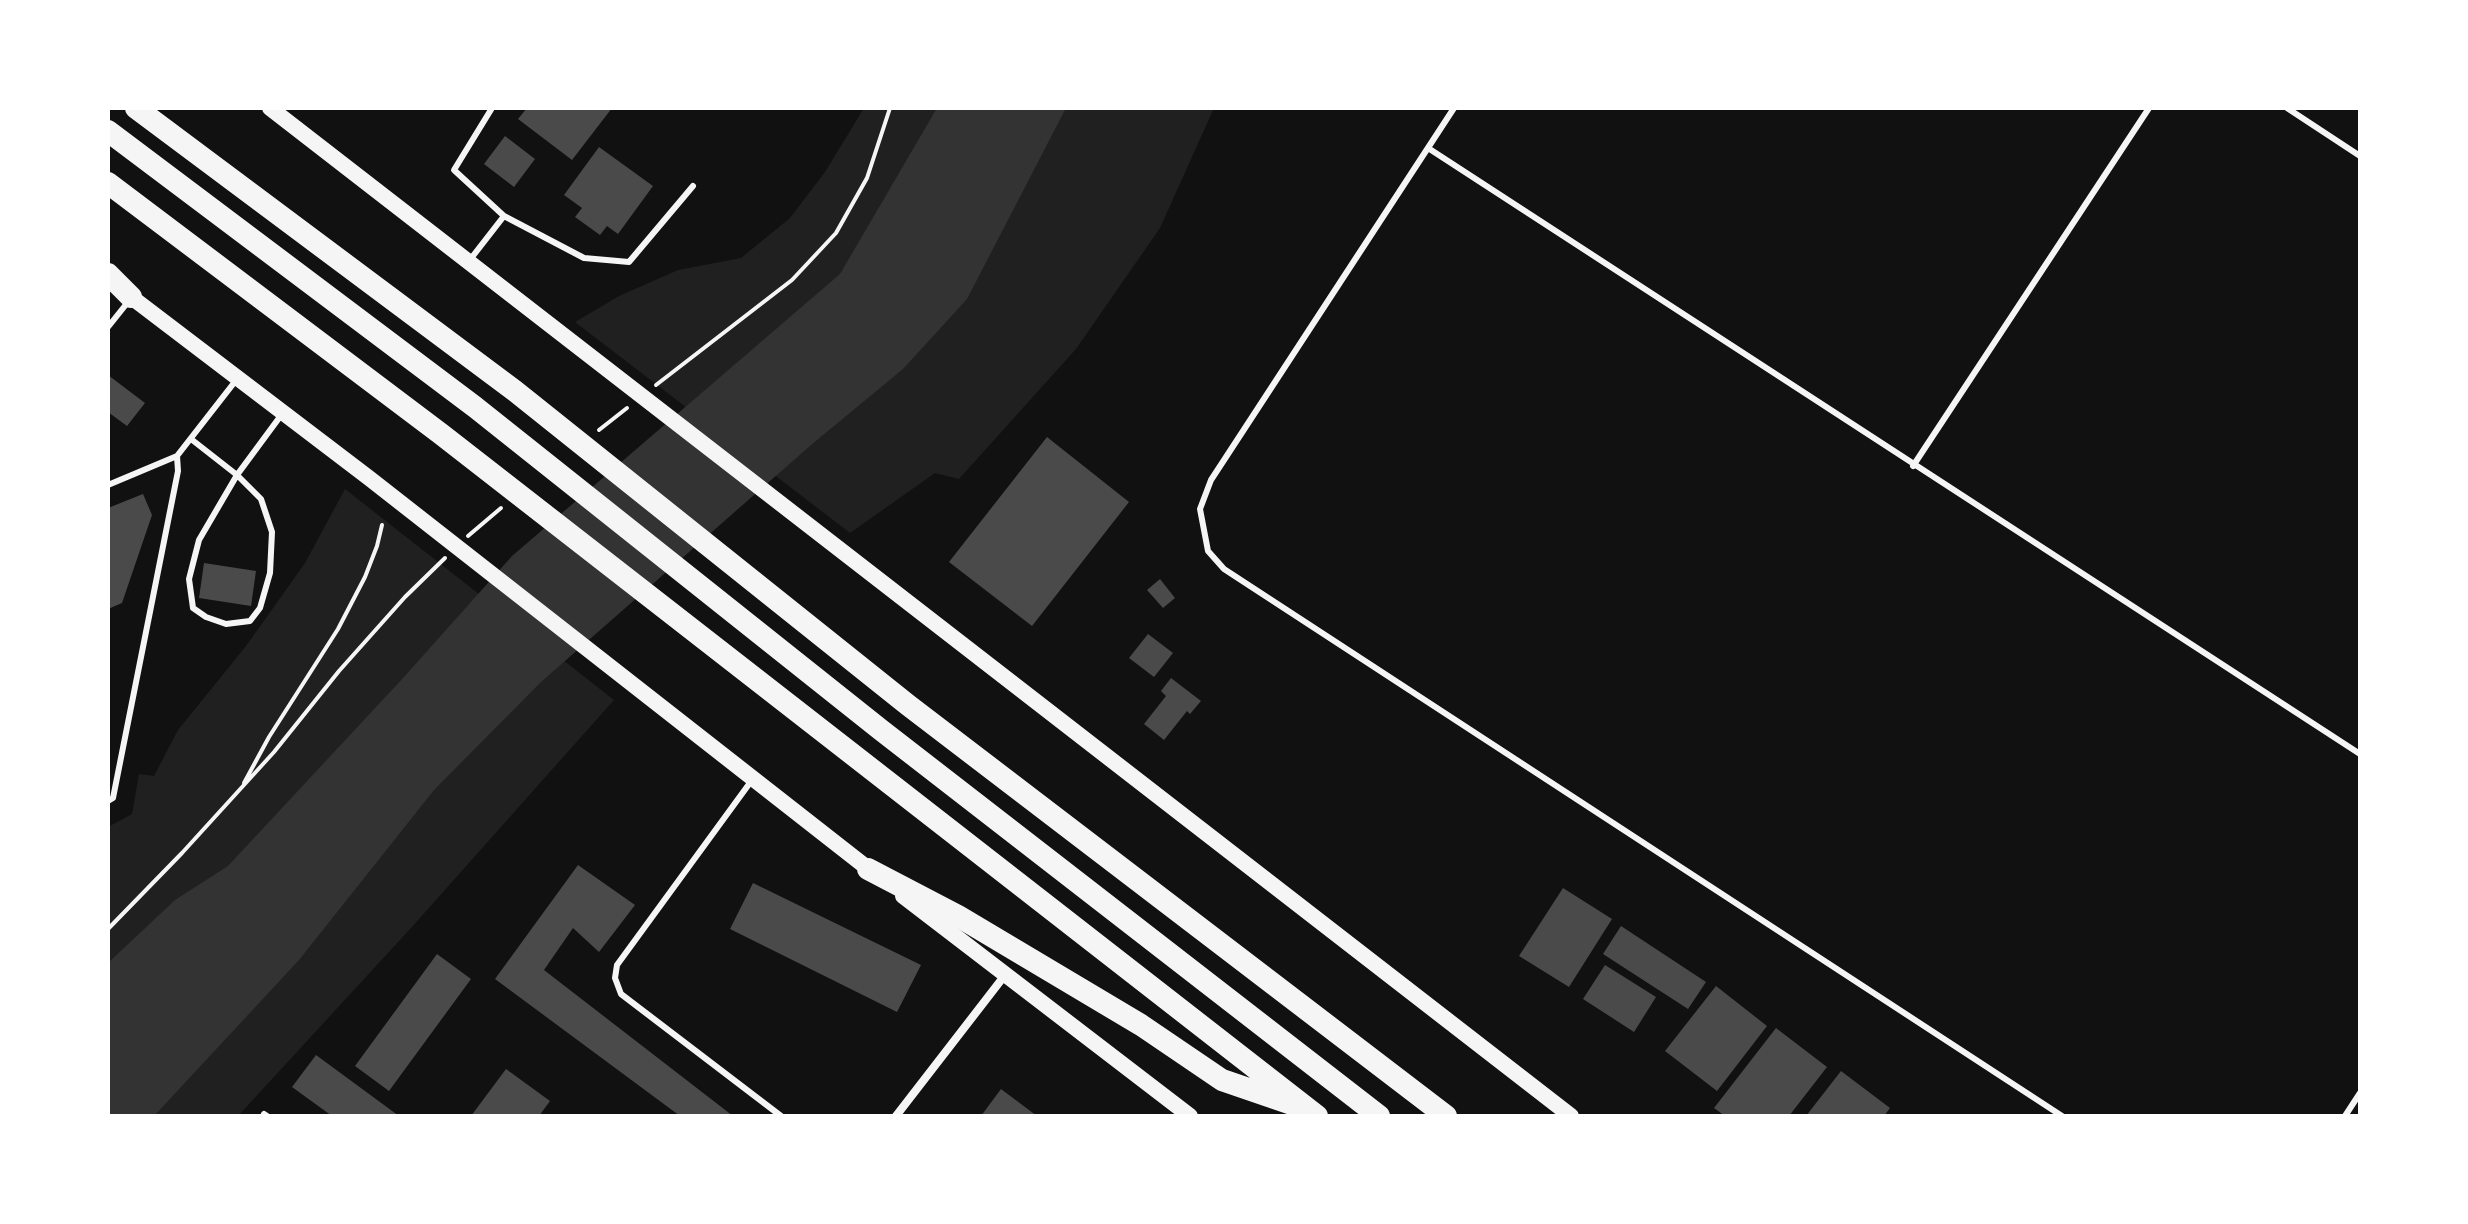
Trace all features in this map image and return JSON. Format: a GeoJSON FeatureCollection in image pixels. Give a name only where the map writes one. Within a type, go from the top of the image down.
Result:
{"type":"FeatureCollection","features":[{"type":"Feature","properties":{"kind":"highway"},"geometry":{"type":"LineString","coordinates":[[136,108],[515,391],[908,705],[1446,1116]]}},
{"type":"Feature","properties":{"kind":"highway"},"geometry":{"type":"LineString","coordinates":[[108,131],[475,407],[881,730],[1379,1116]]}},
{"type":"Feature","properties":{"kind":"highway"},"geometry":{"type":"LineString","coordinates":[[108,183],[441,434],[1312,1112]]}},
{"type":"Feature","properties":{"kind":"highway"},"geometry":{"type":"LineString","coordinates":[[108,277],[131,297]]}},
{"type":"Feature","properties":{"kind":"highway"},"geometry":{"type":"LineString","coordinates":[[868,869],[958,916],[1141,1025],[1222,1080],[1312,1112]]}},
{"type":"Feature","properties":{"kind":"main road"},"geometry":{"type":"LineString","coordinates":[[270,108],[1571,1116]]}},
{"type":"Feature","properties":{"kind":"main road"},"geometry":{"type":"LineString","coordinates":[[131,297],[369,478],[868,869],[1190,1116]]}},
{"type":"Feature","properties":{"kind":"street"},"geometry":{"type":"LineString","coordinates":[[896,1116],[1006,974]]}},
{"type":"Feature","properties":{"kind":"lane"},"geometry":{"type":"LineString","coordinates":[[492,108],[454,170],[504,216],[584,258],[629,262],[693,186]]}},
{"type":"Feature","properties":{"kind":"lane"},"geometry":{"type":"LineString","coordinates":[[1454,108],[1211,480],[1200,509],[1208,551],[1224,569],[2062,1116]]}},
{"type":"Feature","properties":{"kind":"lane"},"geometry":{"type":"LineString","coordinates":[[1913,466],[2149,108]]}},
{"type":"Feature","properties":{"kind":"lane"},"geometry":{"type":"LineString","coordinates":[[2287,108],[2360,156]]}},
{"type":"Feature","properties":{"kind":"lane"},"geometry":{"type":"LineString","coordinates":[[1428,148],[2360,754]]}},
{"type":"Feature","properties":{"kind":"lane"},"geometry":{"type":"LineString","coordinates":[[469,261],[504,216]]}},
{"type":"Feature","properties":{"kind":"lane"},"geometry":{"type":"LineString","coordinates":[[108,327],[131,297]]}},
{"type":"Feature","properties":{"kind":"lane"},"geometry":{"type":"LineString","coordinates":[[108,485],[177,456],[237,379]]}},
{"type":"Feature","properties":{"kind":"lane"},"geometry":{"type":"LineString","coordinates":[[191,439],[237,475],[261,499],[272,532],[270,573],[260,608],[250,621],[226,624],[206,617],[193,608],[189,579],[199,540],[237,475],[282,414]]}},
{"type":"Feature","properties":{"kind":"lane"},"geometry":{"type":"LineString","coordinates":[[108,801],[113,798],[178,471],[177,456]]}},
{"type":"Feature","properties":{"kind":"lane"},"geometry":{"type":"LineString","coordinates":[[753,778],[617,965],[615,978],[621,994],[781,1116]]}},
{"type":"Feature","properties":{"kind":"lane"},"geometry":{"type":"LineString","coordinates":[[2345,1116],[2360,1093]]}},
{"type":"Feature","properties":{"kind":"path"},"geometry":{"type":"LineString","coordinates":[[649,390],[792,280],[836,233],[867,178],[890,108]]}},
{"type":"Feature","properties":{"kind":"path"},"geometry":{"type":"LineString","coordinates":[[589,438],[637,400]]}},
{"type":"Feature","properties":{"kind":"path"},"geometry":{"type":"LineString","coordinates":[[458,545],[504,505]]}},
{"type":"Feature","properties":{"kind":"path"},"geometry":{"type":"LineString","coordinates":[[240,789],[269,737],[338,629],[365,577],[382,525]]}},
{"type":"Feature","properties":{"kind":"path"},"geometry":{"type":"LineString","coordinates":[[108,929],[240,789],[405,597],[448,556]]}},
{"type":"Feature","properties":{"kind":"shaded area"},"geometry":{"type":"Polygon","coordinates":[[[864,108],[1214,108],[1160,228],[1076,349],[959,479],[935,473],[850,533],[575,322],[619,296],[678,270],[741,258],[790,218],[825,172],[864,108]]]}},
{"type":"Feature","properties":{"kind":"shaded area"},"geometry":{"type":"Polygon","coordinates":[[[937,108],[1066,108],[967,299],[903,369],[811,445],[541,682],[434,790],[299,960],[154,1116],[108,1116],[108,963],[175,900],[228,866],[512,556],[840,274],[937,108]]]}},
{"type":"Feature","properties":{"kind":"shaded area"},"geometry":{"type":"Polygon","coordinates":[[[345,489],[614,700],[238,1116],[108,1116],[108,827],[132,814],[139,774],[154,776],[178,730],[246,646],[305,563],[345,489]]]}},
{"type":"Feature","properties":{"kind":"building"},"geometry":{"type":"Polygon","coordinates":[[[527,108],[612,108],[572,160],[518,119],[527,108]]]}},
{"type":"Feature","properties":{"kind":"building"},"geometry":{"type":"Polygon","coordinates":[[[505,136],[535,159],[514,187],[484,164],[505,136]]]}},
{"type":"Feature","properties":{"kind":"building"},"geometry":{"type":"Polygon","coordinates":[[[599,147],[653,186],[618,234],[607,226],[600,235],[575,217],[582,208],[564,195],[599,147]]]}},
{"type":"Feature","properties":{"kind":"building"},"geometry":{"type":"Polygon","coordinates":[[[108,375],[145,403],[127,426],[108,412],[108,375]]]}},
{"type":"Feature","properties":{"kind":"building"},"geometry":{"type":"Polygon","coordinates":[[[1047,437],[1129,502],[1032,626],[949,562],[1047,437]]]}},
{"type":"Feature","properties":{"kind":"building"},"geometry":{"type":"Polygon","coordinates":[[[143,494],[152,515],[122,603],[108,609],[108,508],[143,494]]]}},
{"type":"Feature","properties":{"kind":"building"},"geometry":{"type":"Polygon","coordinates":[[[204,563],[256,571],[251,606],[199,598],[204,563]]]}},
{"type":"Feature","properties":{"kind":"building"},"geometry":{"type":"Polygon","coordinates":[[[1160,579],[1175,598],[1163,608],[1147,590],[1160,579]]]}},
{"type":"Feature","properties":{"kind":"building"},"geometry":{"type":"Polygon","coordinates":[[[1148,634],[1173,653],[1154,677],[1129,658],[1148,634]]]}},
{"type":"Feature","properties":{"kind":"building"},"geometry":{"type":"Polygon","coordinates":[[[1171,678],[1201,701],[1190,714],[1187,711],[1164,740],[1144,724],[1166,696],[1161,691],[1171,678]]]}},
{"type":"Feature","properties":{"kind":"building"},"geometry":{"type":"Polygon","coordinates":[[[578,865],[635,905],[599,952],[573,928],[544,970],[733,1116],[680,1116],[495,979],[578,865]]]}},
{"type":"Feature","properties":{"kind":"building"},"geometry":{"type":"Polygon","coordinates":[[[753,883],[921,965],[897,1012],[730,929],[753,883]]]}},
{"type":"Feature","properties":{"kind":"building"},"geometry":{"type":"Polygon","coordinates":[[[1563,888],[1612,919],[1569,987],[1519,956],[1563,888]]]}},
{"type":"Feature","properties":{"kind":"building"},"geometry":{"type":"Polygon","coordinates":[[[1621,926],[1706,982],[1688,1009],[1603,954],[1621,926]]]}},
{"type":"Feature","properties":{"kind":"building"},"geometry":{"type":"Polygon","coordinates":[[[437,954],[471,979],[389,1091],[355,1066],[437,954]]]}},
{"type":"Feature","properties":{"kind":"building"},"geometry":{"type":"Polygon","coordinates":[[[1605,965],[1656,997],[1634,1032],[1583,999],[1605,965]]]}},
{"type":"Feature","properties":{"kind":"building"},"geometry":{"type":"Polygon","coordinates":[[[1716,986],[1767,1026],[1717,1091],[1665,1051],[1716,986]]]}},
{"type":"Feature","properties":{"kind":"building"},"geometry":{"type":"Polygon","coordinates":[[[1776,1028],[1827,1067],[1789,1116],[1725,1116],[1714,1108],[1776,1028]]]}},
{"type":"Feature","properties":{"kind":"building"},"geometry":{"type":"Polygon","coordinates":[[[316,1055],[399,1116],[332,1116],[292,1087],[316,1055]]]}},
{"type":"Feature","properties":{"kind":"building"},"geometry":{"type":"Polygon","coordinates":[[[506,1069],[550,1101],[539,1116],[471,1116],[506,1069]]]}},
{"type":"Feature","properties":{"kind":"building"},"geometry":{"type":"Polygon","coordinates":[[[1841,1071],[1890,1108],[1884,1116],[1806,1116],[1841,1071]]]}},
{"type":"Feature","properties":{"kind":"building"},"geometry":{"type":"Polygon","coordinates":[[[1001,1089],[1037,1116],[981,1116],[1001,1089]]]}}]}
